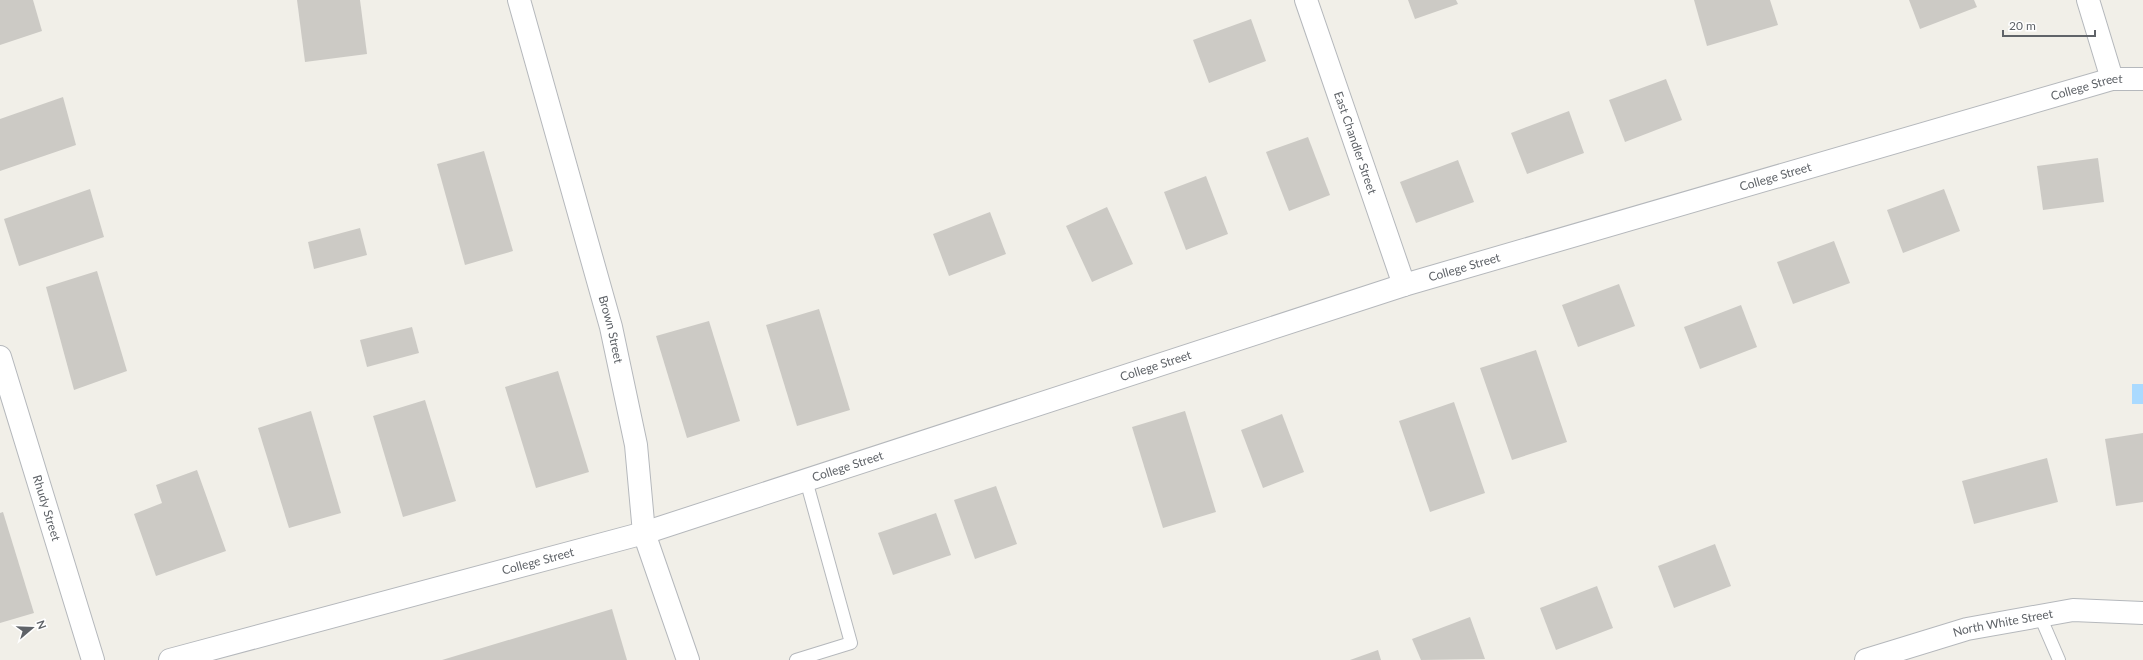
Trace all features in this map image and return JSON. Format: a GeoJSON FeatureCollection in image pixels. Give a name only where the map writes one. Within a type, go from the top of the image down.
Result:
{"type":"FeatureCollection","features":[{"type":"Feature","properties":{"kind":"street","name":"Brown Street"},"geometry":{"type":"LineString","coordinates":[[519,0],[611,327],[636,445],[644,533],[688,660]]}},
{"type":"Feature","properties":{"kind":"street","name":"East Chandler Street"},"geometry":{"type":"LineString","coordinates":[[1306,0],[1404,285]]}},
{"type":"Feature","properties":{"kind":"street"},"geometry":{"type":"LineString","coordinates":[[2088,0],[2112,79]]}},
{"type":"Feature","properties":{"kind":"street","name":"College Street"},"geometry":{"type":"LineString","coordinates":[[170,660],[644,533],[1404,285],[2112,79],[2143,79]]}},
{"type":"Feature","properties":{"kind":"street","name":"Rhudy Street"},"geometry":{"type":"LineString","coordinates":[[0,357],[93,660]]}},
{"type":"Feature","properties":{"kind":"street","name":"North White Street"},"geometry":{"type":"LineString","coordinates":[[1866,660],[1967,629],[2073,610],[2143,613]]}},
{"type":"Feature","properties":{"kind":"lane"},"geometry":{"type":"LineString","coordinates":[[796,660],[851,643],[806,480]]}},
{"type":"Feature","properties":{"kind":"lane"},"geometry":{"type":"LineString","coordinates":[[2040,616],[2059,660]]}},
{"type":"Feature","properties":{"kind":"water"},"geometry":{"type":"Polygon","coordinates":[[[2132,384],[2143,384],[2143,404],[2132,404],[2132,384]]]}},
{"type":"Feature","properties":{"kind":"building"},"geometry":{"type":"Polygon","coordinates":[[[0,0],[33,0],[42,31],[0,45],[0,0]]]}},
{"type":"Feature","properties":{"kind":"building"},"geometry":{"type":"Polygon","coordinates":[[[297,0],[360,0],[367,54],[305,62],[297,0]]]}},
{"type":"Feature","properties":{"kind":"building"},"geometry":{"type":"Polygon","coordinates":[[[1408,0],[1456,0],[1458,4],[1415,19],[1408,0]]]}},
{"type":"Feature","properties":{"kind":"building"},"geometry":{"type":"Polygon","coordinates":[[[1694,0],[1770,0],[1778,25],[1707,46],[1694,0]]]}},
{"type":"Feature","properties":{"kind":"building"},"geometry":{"type":"Polygon","coordinates":[[[1909,0],[1974,0],[1977,7],[1920,29],[1909,0]]]}},
{"type":"Feature","properties":{"kind":"building"},"geometry":{"type":"Polygon","coordinates":[[[1251,19],[1266,61],[1209,83],[1193,40],[1251,19]]]}},
{"type":"Feature","properties":{"kind":"building"},"geometry":{"type":"Polygon","coordinates":[[[1666,79],[1682,120],[1625,142],[1609,100],[1666,79]]]}},
{"type":"Feature","properties":{"kind":"building"},"geometry":{"type":"Polygon","coordinates":[[[63,97],[76,145],[0,171],[0,119],[63,97]]]}},
{"type":"Feature","properties":{"kind":"building"},"geometry":{"type":"Polygon","coordinates":[[[1569,111],[1584,153],[1527,174],[1511,133],[1569,111]]]}},
{"type":"Feature","properties":{"kind":"building"},"geometry":{"type":"Polygon","coordinates":[[[1308,137],[1330,195],[1289,211],[1266,152],[1308,137]]]}},
{"type":"Feature","properties":{"kind":"building"},"geometry":{"type":"Polygon","coordinates":[[[484,151],[513,251],[465,265],[437,164],[484,151]]]}},
{"type":"Feature","properties":{"kind":"building"},"geometry":{"type":"Polygon","coordinates":[[[2098,158],[2104,202],[2043,210],[2037,166],[2098,158]]]}},
{"type":"Feature","properties":{"kind":"building"},"geometry":{"type":"Polygon","coordinates":[[[1458,160],[1474,202],[1416,223],[1400,182],[1458,160]]]}},
{"type":"Feature","properties":{"kind":"building"},"geometry":{"type":"Polygon","coordinates":[[[1206,176],[1228,234],[1186,250],[1164,192],[1206,176]]]}},
{"type":"Feature","properties":{"kind":"building"},"geometry":{"type":"Polygon","coordinates":[[[90,189],[104,237],[19,266],[4,219],[90,189]]]}},
{"type":"Feature","properties":{"kind":"building"},"geometry":{"type":"Polygon","coordinates":[[[1944,189],[1960,231],[1903,253],[1887,210],[1944,189]]]}},
{"type":"Feature","properties":{"kind":"building"},"geometry":{"type":"Polygon","coordinates":[[[1107,207],[1133,264],[1092,282],[1066,226],[1107,207]]]}},
{"type":"Feature","properties":{"kind":"building"},"geometry":{"type":"Polygon","coordinates":[[[990,212],[1006,254],[949,276],[933,234],[990,212]]]}},
{"type":"Feature","properties":{"kind":"building"},"geometry":{"type":"Polygon","coordinates":[[[360,228],[367,255],[314,269],[308,242],[360,228]]]}},
{"type":"Feature","properties":{"kind":"building"},"geometry":{"type":"Polygon","coordinates":[[[1834,241],[1850,283],[1793,304],[1777,262],[1834,241]]]}},
{"type":"Feature","properties":{"kind":"building"},"geometry":{"type":"Polygon","coordinates":[[[97,271],[127,371],[74,390],[46,287],[97,271]]]}},
{"type":"Feature","properties":{"kind":"building"},"geometry":{"type":"Polygon","coordinates":[[[1619,284],[1635,326],[1578,347],[1562,305],[1619,284]]]}},
{"type":"Feature","properties":{"kind":"building"},"geometry":{"type":"Polygon","coordinates":[[[1741,305],[1757,347],[1700,369],[1684,327],[1741,305]]]}},
{"type":"Feature","properties":{"kind":"building"},"geometry":{"type":"Polygon","coordinates":[[[819,309],[850,410],[797,426],[766,325],[819,309]]]}},
{"type":"Feature","properties":{"kind":"building"},"geometry":{"type":"Polygon","coordinates":[[[709,321],[740,421],[687,438],[656,336],[709,321]]]}},
{"type":"Feature","properties":{"kind":"building"},"geometry":{"type":"Polygon","coordinates":[[[412,327],[419,353],[367,367],[360,340],[412,327]]]}},
{"type":"Feature","properties":{"kind":"building"},"geometry":{"type":"Polygon","coordinates":[[[1536,350],[1567,442],[1512,460],[1480,368],[1536,350]]]}},
{"type":"Feature","properties":{"kind":"building"},"geometry":{"type":"Polygon","coordinates":[[[558,371],[589,472],[536,488],[505,387],[558,371]]]}},
{"type":"Feature","properties":{"kind":"building"},"geometry":{"type":"Polygon","coordinates":[[[425,400],[456,501],[403,517],[373,416],[425,400]]]}},
{"type":"Feature","properties":{"kind":"building"},"geometry":{"type":"Polygon","coordinates":[[[1454,402],[1485,493],[1430,512],[1399,421],[1454,402]]]}},
{"type":"Feature","properties":{"kind":"building"},"geometry":{"type":"Polygon","coordinates":[[[311,411],[341,513],[289,528],[258,428],[311,411]]]}},
{"type":"Feature","properties":{"kind":"building"},"geometry":{"type":"Polygon","coordinates":[[[1185,411],[1216,512],[1163,528],[1132,427],[1185,411]]]}},
{"type":"Feature","properties":{"kind":"building"},"geometry":{"type":"Polygon","coordinates":[[[1282,414],[1304,472],[1263,488],[1241,430],[1282,414]]]}},
{"type":"Feature","properties":{"kind":"building"},"geometry":{"type":"Polygon","coordinates":[[[2143,433],[2143,502],[2116,506],[2105,439],[2143,433]]]}},
{"type":"Feature","properties":{"kind":"building"},"geometry":{"type":"Polygon","coordinates":[[[2047,458],[2058,502],[1974,524],[1962,481],[2047,458]]]}},
{"type":"Feature","properties":{"kind":"building"},"geometry":{"type":"Polygon","coordinates":[[[197,470],[226,551],[156,576],[134,514],[162,503],[156,485],[197,470]]]}},
{"type":"Feature","properties":{"kind":"building"},"geometry":{"type":"Polygon","coordinates":[[[996,486],[1017,544],[975,559],[954,500],[996,486]]]}},
{"type":"Feature","properties":{"kind":"building"},"geometry":{"type":"Polygon","coordinates":[[[3,512],[34,613],[0,623],[0,513],[3,512]]]}},
{"type":"Feature","properties":{"kind":"building"},"geometry":{"type":"Polygon","coordinates":[[[936,513],[951,555],[893,575],[878,533],[936,513]]]}},
{"type":"Feature","properties":{"kind":"building"},"geometry":{"type":"Polygon","coordinates":[[[1715,544],[1731,586],[1674,608],[1658,566],[1715,544]]]}},
{"type":"Feature","properties":{"kind":"building"},"geometry":{"type":"Polygon","coordinates":[[[1597,586],[1613,628],[1556,650],[1540,608],[1597,586]]]}},
{"type":"Feature","properties":{"kind":"building"},"geometry":{"type":"Polygon","coordinates":[[[612,609],[627,660],[442,660],[612,609]]]}},
{"type":"Feature","properties":{"kind":"building"},"geometry":{"type":"Polygon","coordinates":[[[1470,617],[1485,659],[1421,660],[1412,639],[1470,617]]]}},
{"type":"Feature","properties":{"kind":"building"},"geometry":{"type":"Polygon","coordinates":[[[1378,650],[1381,660],[1350,660],[1378,650]]]}}]}
